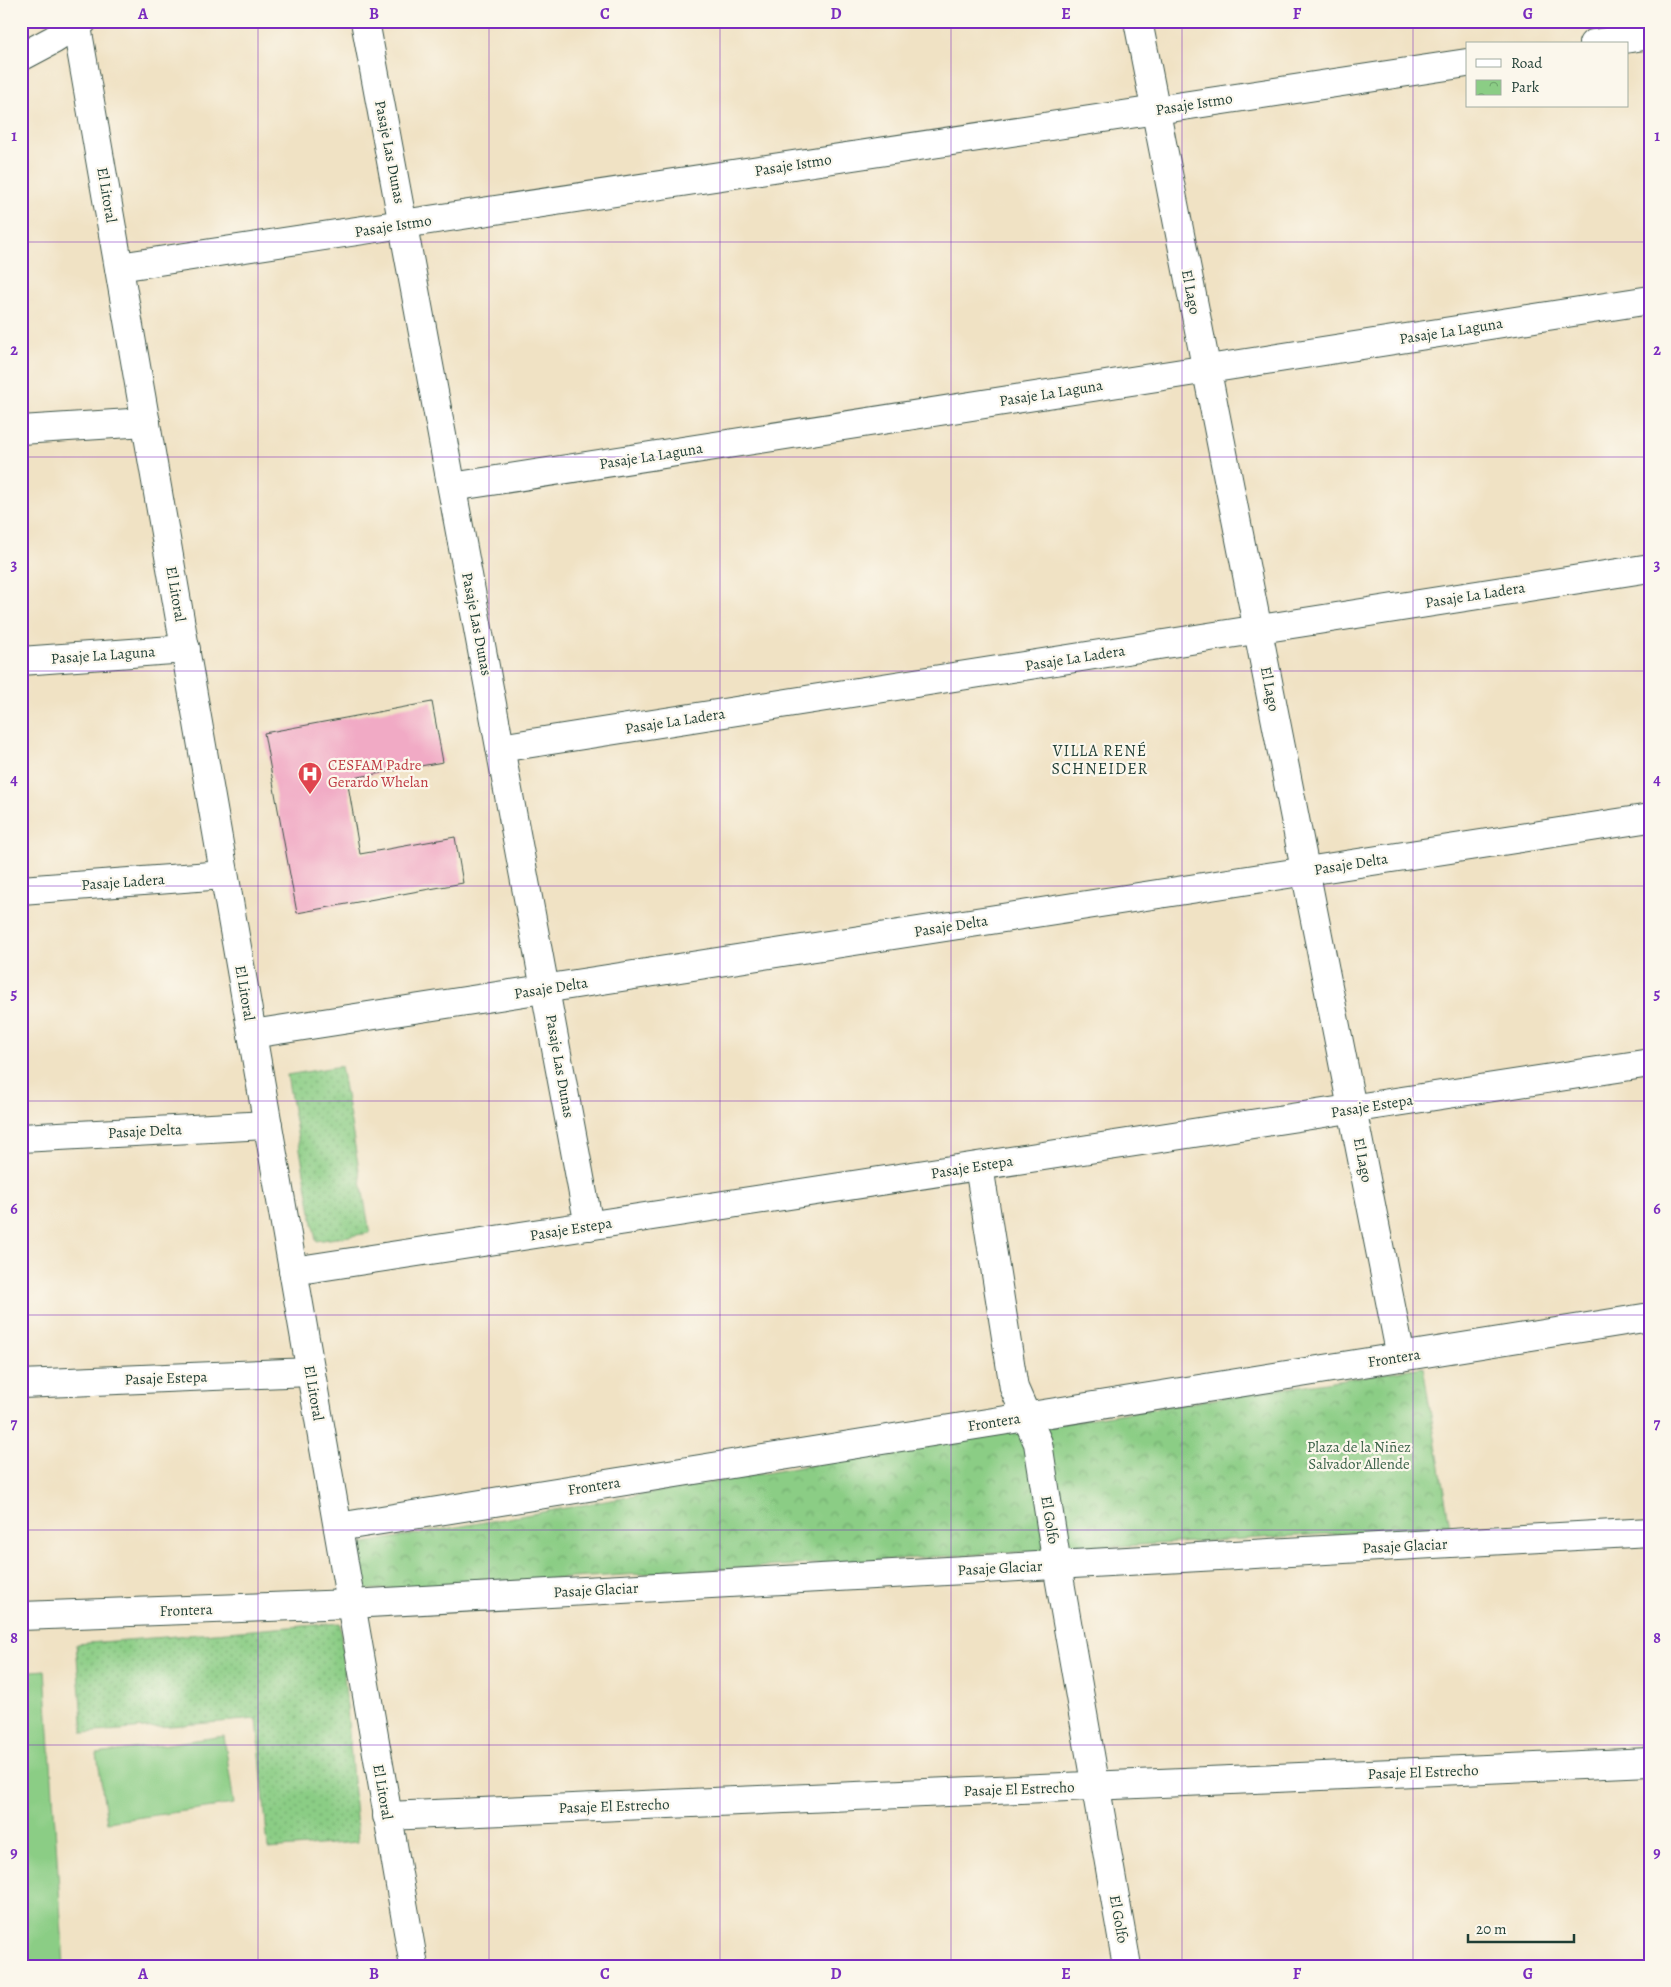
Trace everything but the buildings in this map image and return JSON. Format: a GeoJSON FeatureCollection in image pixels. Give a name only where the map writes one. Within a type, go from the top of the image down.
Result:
{"type":"FeatureCollection","features":[{"type":"Feature","properties":{"kind":"street","name":"Pasaje Las Dunas"},"geometry":{"type":"LineString","coordinates":[[365,21],[589,1226]]}},
{"type":"Feature","properties":{"kind":"street","name":"El Lago"},"geometry":{"type":"LineString","coordinates":[[1138,21],[1401,1357]]}},
{"type":"Feature","properties":{"kind":"street"},"geometry":{"type":"LineString","coordinates":[[21,57],[53,40],[79,22]]}},
{"type":"Feature","properties":{"kind":"street","name":"El Litoral"},"geometry":{"type":"LineString","coordinates":[[79,22],[119,267],[414,1966]]}},
{"type":"Feature","properties":{"kind":"street"},"geometry":{"type":"LineString","coordinates":[[1606,42],[1650,35]]}},
{"type":"Feature","properties":{"kind":"street","name":"Pasaje Istmo"},"geometry":{"type":"LineString","coordinates":[[119,267],[1466,63]]}},
{"type":"Feature","properties":{"kind":"street","name":"Pasaje La Laguna"},"geometry":{"type":"LineString","coordinates":[[452,486],[1650,300]]}},
{"type":"Feature","properties":{"kind":"street"},"geometry":{"type":"LineString","coordinates":[[21,430],[146,422]]}},
{"type":"Feature","properties":{"kind":"street","name":"Pasaje La Ladera"},"geometry":{"type":"LineString","coordinates":[[500,748],[1650,568]]}},
{"type":"Feature","properties":{"kind":"street","name":"Pasaje La Laguna"},"geometry":{"type":"LineString","coordinates":[[21,661],[186,649]]}},
{"type":"Feature","properties":{"kind":"street","name":"Pasaje Delta"},"geometry":{"type":"LineString","coordinates":[[252,1034],[1650,818]]}},
{"type":"Feature","properties":{"kind":"street","name":"Pasaje Ladera"},"geometry":{"type":"LineString","coordinates":[[21,890],[224,875]]}},
{"type":"Feature","properties":{"kind":"street","name":"Pasaje Estepa"},"geometry":{"type":"LineString","coordinates":[[294,1271],[1650,1063]]}},
{"type":"Feature","properties":{"kind":"street","name":"Pasaje Delta"},"geometry":{"type":"LineString","coordinates":[[21,1138],[268,1125]]}},
{"type":"Feature","properties":{"kind":"street","name":"El Golfo"},"geometry":{"type":"LineString","coordinates":[[978,1166],[1014,1388],[1038,1443],[1057,1565],[1127,1966]]}},
{"type":"Feature","properties":{"kind":"street","name":"Frontera"},"geometry":{"type":"LineString","coordinates":[[338,1526],[1650,1317]]}},
{"type":"Feature","properties":{"kind":"street","name":"Pasaje Estepa"},"geometry":{"type":"LineString","coordinates":[[21,1384],[311,1372]]}},
{"type":"Feature","properties":{"kind":"street","name":"Pasaje Glaciar"},"geometry":{"type":"LineString","coordinates":[[351,1604],[1650,1532]]}},
{"type":"Feature","properties":{"kind":"street","name":"Frontera"},"geometry":{"type":"LineString","coordinates":[[21,1616],[351,1604]]}},
{"type":"Feature","properties":{"kind":"street","name":"Pasaje El Estrecho"},"geometry":{"type":"LineString","coordinates":[[387,1816],[1650,1762]]}},
{"type":"Feature","properties":{"kind":"green space"},"geometry":{"type":"Polygon","coordinates":[[[341,1066],[370,1233],[316,1241],[287,1075],[341,1066]]]}},
{"type":"Feature","properties":{"kind":"green space","name":"Plaza de la Niñez Salvador Allende"},"geometry":{"type":"Polygon","coordinates":[[[1423,1367],[1450,1527],[366,1590],[359,1544],[1001,1432],[1423,1367]]]}},
{"type":"Feature","properties":{"kind":"green space"},"geometry":{"type":"Polygon","coordinates":[[[340,1623],[358,1842],[268,1849],[257,1719],[83,1733],[76,1644],[340,1623]]]}},
{"type":"Feature","properties":{"kind":"green space"},"geometry":{"type":"Polygon","coordinates":[[[45,1670],[64,1966],[21,1966],[21,1672],[45,1670]]]}},
{"type":"Feature","properties":{"kind":"green space"},"geometry":{"type":"Polygon","coordinates":[[[224,1736],[234,1804],[107,1822],[97,1754],[224,1736]]]}},
{"type":"Feature","properties":{"kind":"place","name":"CESFAM Padre Gerardo Whelan"},"geometry":{"type":"Point","coordinates":[310,795]}},
{"type":"Feature","properties":{"kind":"district","name":"VILLA RENÉ SCHNEIDER"},"geometry":{"type":"Point","coordinates":[1100,760]}}]}
